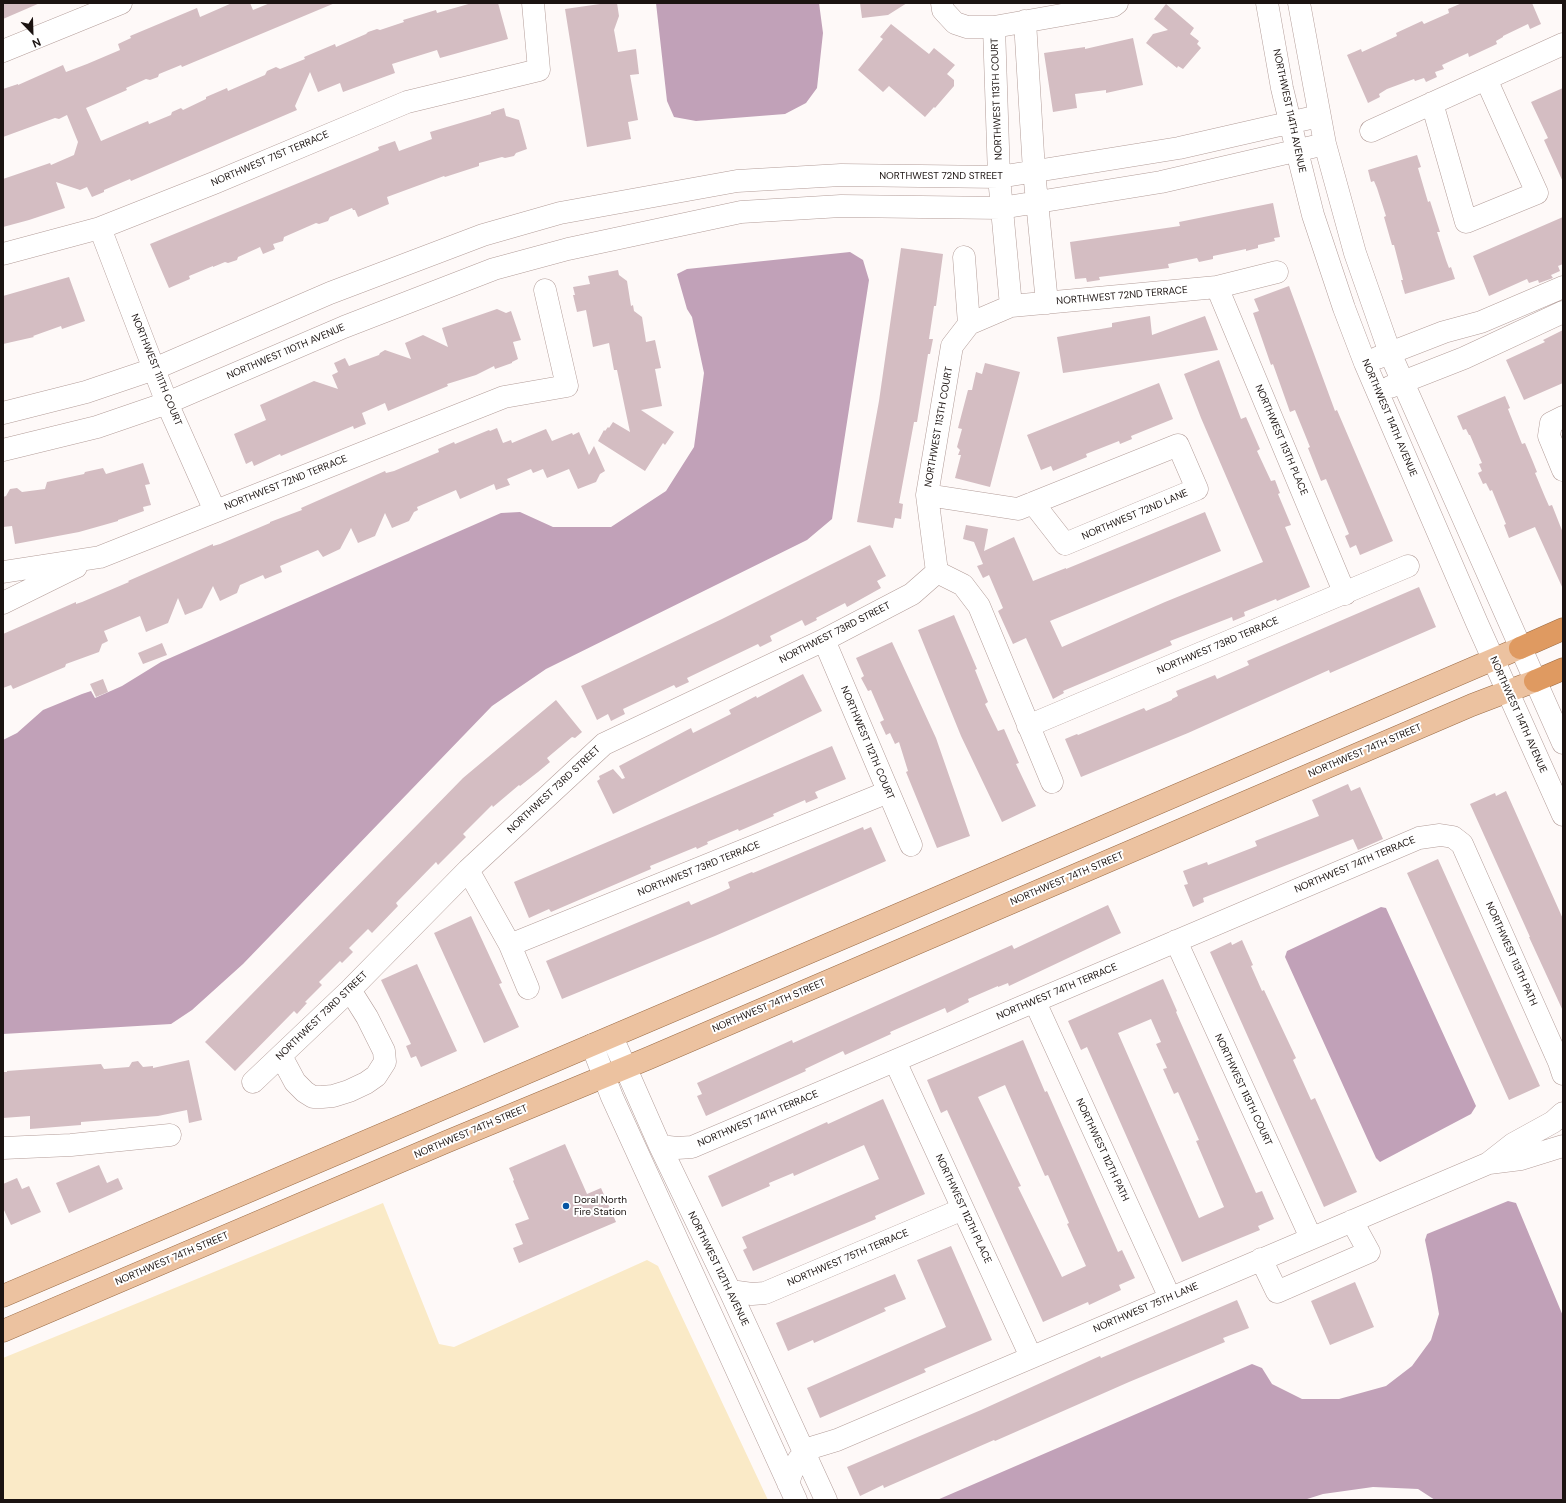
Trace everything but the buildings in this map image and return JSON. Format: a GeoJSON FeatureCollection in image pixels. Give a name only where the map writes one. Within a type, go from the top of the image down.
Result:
{"type":"FeatureCollection","features":[{"type":"Feature","properties":{"kind":"highway"},"geometry":{"type":"LineString","coordinates":[[1520,648],[1563,629]]}},
{"type":"Feature","properties":{"kind":"highway"},"geometry":{"type":"LineString","coordinates":[[1535,681],[1563,669]]}},
{"type":"Feature","properties":{"kind":"main road"},"geometry":{"type":"LineString","coordinates":[[3,1296],[1520,648]]}},
{"type":"Feature","properties":{"kind":"main road","name":"NORTHWEST 74TH STREET"},"geometry":{"type":"LineString","coordinates":[[3,1331],[446,1142],[625,1068],[1472,705],[1535,681]]}},
{"type":"Feature","properties":{"kind":"street"},"geometry":{"type":"LineString","coordinates":[[3,51],[121,3]]}},
{"type":"Feature","properties":{"kind":"street","name":"NORTHWEST 71ST TERRACE"},"geometry":{"type":"LineString","coordinates":[[3,254],[100,228],[214,183],[407,102],[539,70],[532,3]]}},
{"type":"Feature","properties":{"kind":"street","name":"NORTHWEST 113TH COURT"},"geometry":{"type":"LineString","coordinates":[[942,3],[943,10],[955,23],[967,27],[994,27],[999,178],[1011,306]]}},
{"type":"Feature","properties":{"kind":"street"},"geometry":{"type":"LineString","coordinates":[[994,27],[1113,6],[1117,3]]}},
{"type":"Feature","properties":{"kind":"street","name":"NORTHWEST 114TH AVENUE"},"geometry":{"type":"LineString","coordinates":[[1267,3],[1297,151],[1328,263],[1344,308],[1365,363],[1493,660],[1563,815]]}},
{"type":"Feature","properties":{"kind":"street"},"geometry":{"type":"LineString","coordinates":[[1299,3],[1324,144],[1355,253],[1390,353],[1563,743]]}},
{"type":"Feature","properties":{"kind":"street"},"geometry":{"type":"LineString","coordinates":[[1025,22],[1034,171],[1047,303]]}},
{"type":"Feature","properties":{"kind":"street"},"geometry":{"type":"LineString","coordinates":[[1370,132],[1563,44]]}},
{"type":"Feature","properties":{"kind":"street"},"geometry":{"type":"LineString","coordinates":[[1432,103],[1466,222],[1537,192],[1486,79]]}},
{"type":"Feature","properties":{"kind":"street","name":"NORTHWEST 72ND STREET"},"geometry":{"type":"LineString","coordinates":[[154,369],[330,293],[483,235],[560,213],[737,181],[841,176],[999,178],[1179,148],[1319,116]]}},
{"type":"Feature","properties":{"kind":"street"},"geometry":{"type":"LineString","coordinates":[[1001,208],[1161,182],[1324,144]]}},
{"type":"Feature","properties":{"kind":"street"},"geometry":{"type":"LineString","coordinates":[[1179,148],[1183,177]]}},
{"type":"Feature","properties":{"kind":"street","name":"NORTHWEST 110TH AVENUE"},"geometry":{"type":"LineString","coordinates":[[3,450],[97,427],[167,403],[351,324],[494,269],[568,249],[741,212],[842,206],[1001,208]]}},
{"type":"Feature","properties":{"kind":"street","name":"NORTHWEST 111TH COURT"},"geometry":{"type":"LineString","coordinates":[[100,228],[167,403],[215,511]]}},
{"type":"Feature","properties":{"kind":"street"},"geometry":{"type":"LineString","coordinates":[[964,257],[969,324]]}},
{"type":"Feature","properties":{"kind":"street","name":"NORTHWEST 72ND TERRACE"},"geometry":{"type":"LineString","coordinates":[[969,324],[1011,306],[1217,287],[1277,272]]}},
{"type":"Feature","properties":{"kind":"street","name":"NORTHWEST 113TH PLACE"},"geometry":{"type":"LineString","coordinates":[[1217,287],[1345,594]]}},
{"type":"Feature","properties":{"kind":"street"},"geometry":{"type":"LineString","coordinates":[[1365,363],[1444,332],[1482,322],[1563,288]]}},
{"type":"Feature","properties":{"kind":"street","name":"NORTHWEST 72ND TERRACE"},"geometry":{"type":"LineString","coordinates":[[3,572],[100,557],[504,397],[567,386],[545,290]]}},
{"type":"Feature","properties":{"kind":"street"},"geometry":{"type":"LineString","coordinates":[[1378,392],[1464,358],[1563,312]]}},
{"type":"Feature","properties":{"kind":"street","name":"NORTHWEST 113TH COURT"},"geometry":{"type":"LineString","coordinates":[[937,572],[927,495],[952,346],[969,324]]}},
{"type":"Feature","properties":{"kind":"street"},"geometry":{"type":"LineString","coordinates":[[3,413],[86,392],[154,369]]}},
{"type":"Feature","properties":{"kind":"street"},"geometry":{"type":"LineString","coordinates":[[1563,417],[1551,423],[1549,436],[1563,470]]}},
{"type":"Feature","properties":{"kind":"street","name":"NORTHWEST 72ND LANE"},"geometry":{"type":"LineString","coordinates":[[927,495],[1018,509],[1033,503],[1178,445],[1197,489],[1065,544],[1033,503]]}},
{"type":"Feature","properties":{"kind":"street"},"geometry":{"type":"LineString","coordinates":[[3,603],[94,558]]}},
{"type":"Feature","properties":{"kind":"street","name":"NORTHWEST 73RD TERRACE"},"geometry":{"type":"LineString","coordinates":[[1028,726],[1345,594],[1408,566]]}},
{"type":"Feature","properties":{"kind":"street"},"geometry":{"type":"LineString","coordinates":[[937,572],[963,585],[979,606],[1052,782]]}},
{"type":"Feature","properties":{"kind":"street","name":"NORTHWEST 73RD STREET"},"geometry":{"type":"LineString","coordinates":[[253,1082],[350,990],[468,870],[604,744],[824,640],[912,594],[937,572]]}},
{"type":"Feature","properties":{"kind":"street","name":"NORTHWEST 112TH COURT"},"geometry":{"type":"LineString","coordinates":[[824,640],[911,846]]}},
{"type":"Feature","properties":{"kind":"street","name":"NORTHWEST 73RD TERRACE"},"geometry":{"type":"LineString","coordinates":[[510,945],[888,792]]}},
{"type":"Feature","properties":{"kind":"street","name":"NORTHWEST 74TH TERRACE"},"geometry":{"type":"LineString","coordinates":[[660,1146],[686,1149],[695,1146],[1419,838],[1440,835],[1453,837]]}},
{"type":"Feature","properties":{"kind":"street","name":"NORTHWEST 113TH PATH"},"geometry":{"type":"LineString","coordinates":[[1453,837],[1462,844],[1561,1068]]}},
{"type":"Feature","properties":{"kind":"street"},"geometry":{"type":"LineString","coordinates":[[468,870],[510,945],[528,988]]}},
{"type":"Feature","properties":{"kind":"street","name":"NORTHWEST 113TH COURT"},"geometry":{"type":"LineString","coordinates":[[1176,942],[1311,1238]]}},
{"type":"Feature","properties":{"kind":"street"},"geometry":{"type":"LineString","coordinates":[[281,1056],[295,1082],[305,1092],[313,1097],[333,1096],[349,1091],[366,1083],[376,1076],[385,1062],[384,1051],[367,1016],[350,990]]}},
{"type":"Feature","properties":{"kind":"street","name":"NORTHWEST 112TH PATH"},"geometry":{"type":"LineString","coordinates":[[1035,1002],[1170,1298]]}},
{"type":"Feature","properties":{"kind":"street","name":"NORTHWEST 112TH AVENUE"},"geometry":{"type":"LineString","coordinates":[[612,1037],[660,1146],[730,1290],[826,1500]]}},
{"type":"Feature","properties":{"kind":"street"},"geometry":{"type":"LineString","coordinates":[[592,1045],[604,1076],[792,1491]]}},
{"type":"Feature","properties":{"kind":"street","name":"NORTHWEST 112TH PLACE"},"geometry":{"type":"LineString","coordinates":[[895,1061],[1031,1357]]}},
{"type":"Feature","properties":{"kind":"street","name":"NORTHWEST 75TH LANE"},"geometry":{"type":"LineString","coordinates":[[804,1453],[814,1447],[837,1440],[1489,1163],[1513,1144],[1553,1122],[1563,1113]]}},
{"type":"Feature","properties":{"kind":"street"},"geometry":{"type":"LineString","coordinates":[[3,1148],[71,1145],[170,1134]]}},
{"type":"Feature","properties":{"kind":"street","name":"NORTHWEST 75TH LANE"},"geometry":{"type":"LineString","coordinates":[[1489,1163],[1521,1159],[1563,1146]]}},
{"type":"Feature","properties":{"kind":"street","name":"NORTHWEST 75TH TERRACE"},"geometry":{"type":"LineString","coordinates":[[730,1290],[752,1294],[765,1293],[963,1208]]}},
{"type":"Feature","properties":{"kind":"street"},"geometry":{"type":"LineString","coordinates":[[1261,1259],[1277,1292],[1369,1252],[1352,1221]]}},
{"type":"Feature","properties":{"kind":"street"},"geometry":{"type":"LineString","coordinates":[[792,1491],[793,1469],[804,1453]]}},
{"type":"Feature","properties":{"kind":"shaded area"},"geometry":{"type":"Polygon","coordinates":[[[656,3],[819,3],[823,33],[817,88],[806,103],[785,114],[696,121],[674,117],[667,101],[656,3]]]}},
{"type":"Feature","properties":{"kind":"shaded area"},"geometry":{"type":"Polygon","coordinates":[[[850,252],[863,260],[869,280],[832,519],[807,540],[546,669],[492,706],[243,964],[192,1010],[171,1024],[3,1034],[3,740],[17,733],[43,710],[91,691],[95,698],[122,686],[161,662],[501,513],[520,512],[553,527],[611,527],[666,491],[694,447],[704,373],[692,317],[687,309],[677,274],[687,269],[850,252]]]}},
{"type":"Feature","properties":{"kind":"shaded area"},"geometry":{"type":"Polygon","coordinates":[[[1381,907],[1386,908],[1476,1106],[1471,1114],[1380,1162],[1376,1158],[1285,957],[1287,951],[1381,907]]]}},
{"type":"Feature","properties":{"kind":"shaded area"},"geometry":{"type":"Polygon","coordinates":[[[1508,1201],[1516,1203],[1563,1316],[1563,1500],[1435,1500],[1418,1489],[1373,1487],[1323,1494],[1304,1500],[937,1500],[1252,1364],[1262,1368],[1272,1384],[1302,1399],[1339,1399],[1386,1386],[1412,1366],[1431,1340],[1439,1314],[1425,1240],[1427,1234],[1508,1201]]]}},
{"type":"Feature","properties":{"kind":"shaded area"},"geometry":{"type":"Polygon","coordinates":[[[383,1203],[439,1344],[454,1347],[647,1260],[658,1266],[768,1500],[3,1500],[3,1358],[383,1203]]]}},
{"type":"Feature","properties":{"kind":"place","name":"Doral North Fire Station"},"geometry":{"type":"Point","coordinates":[566,1206]}}]}
